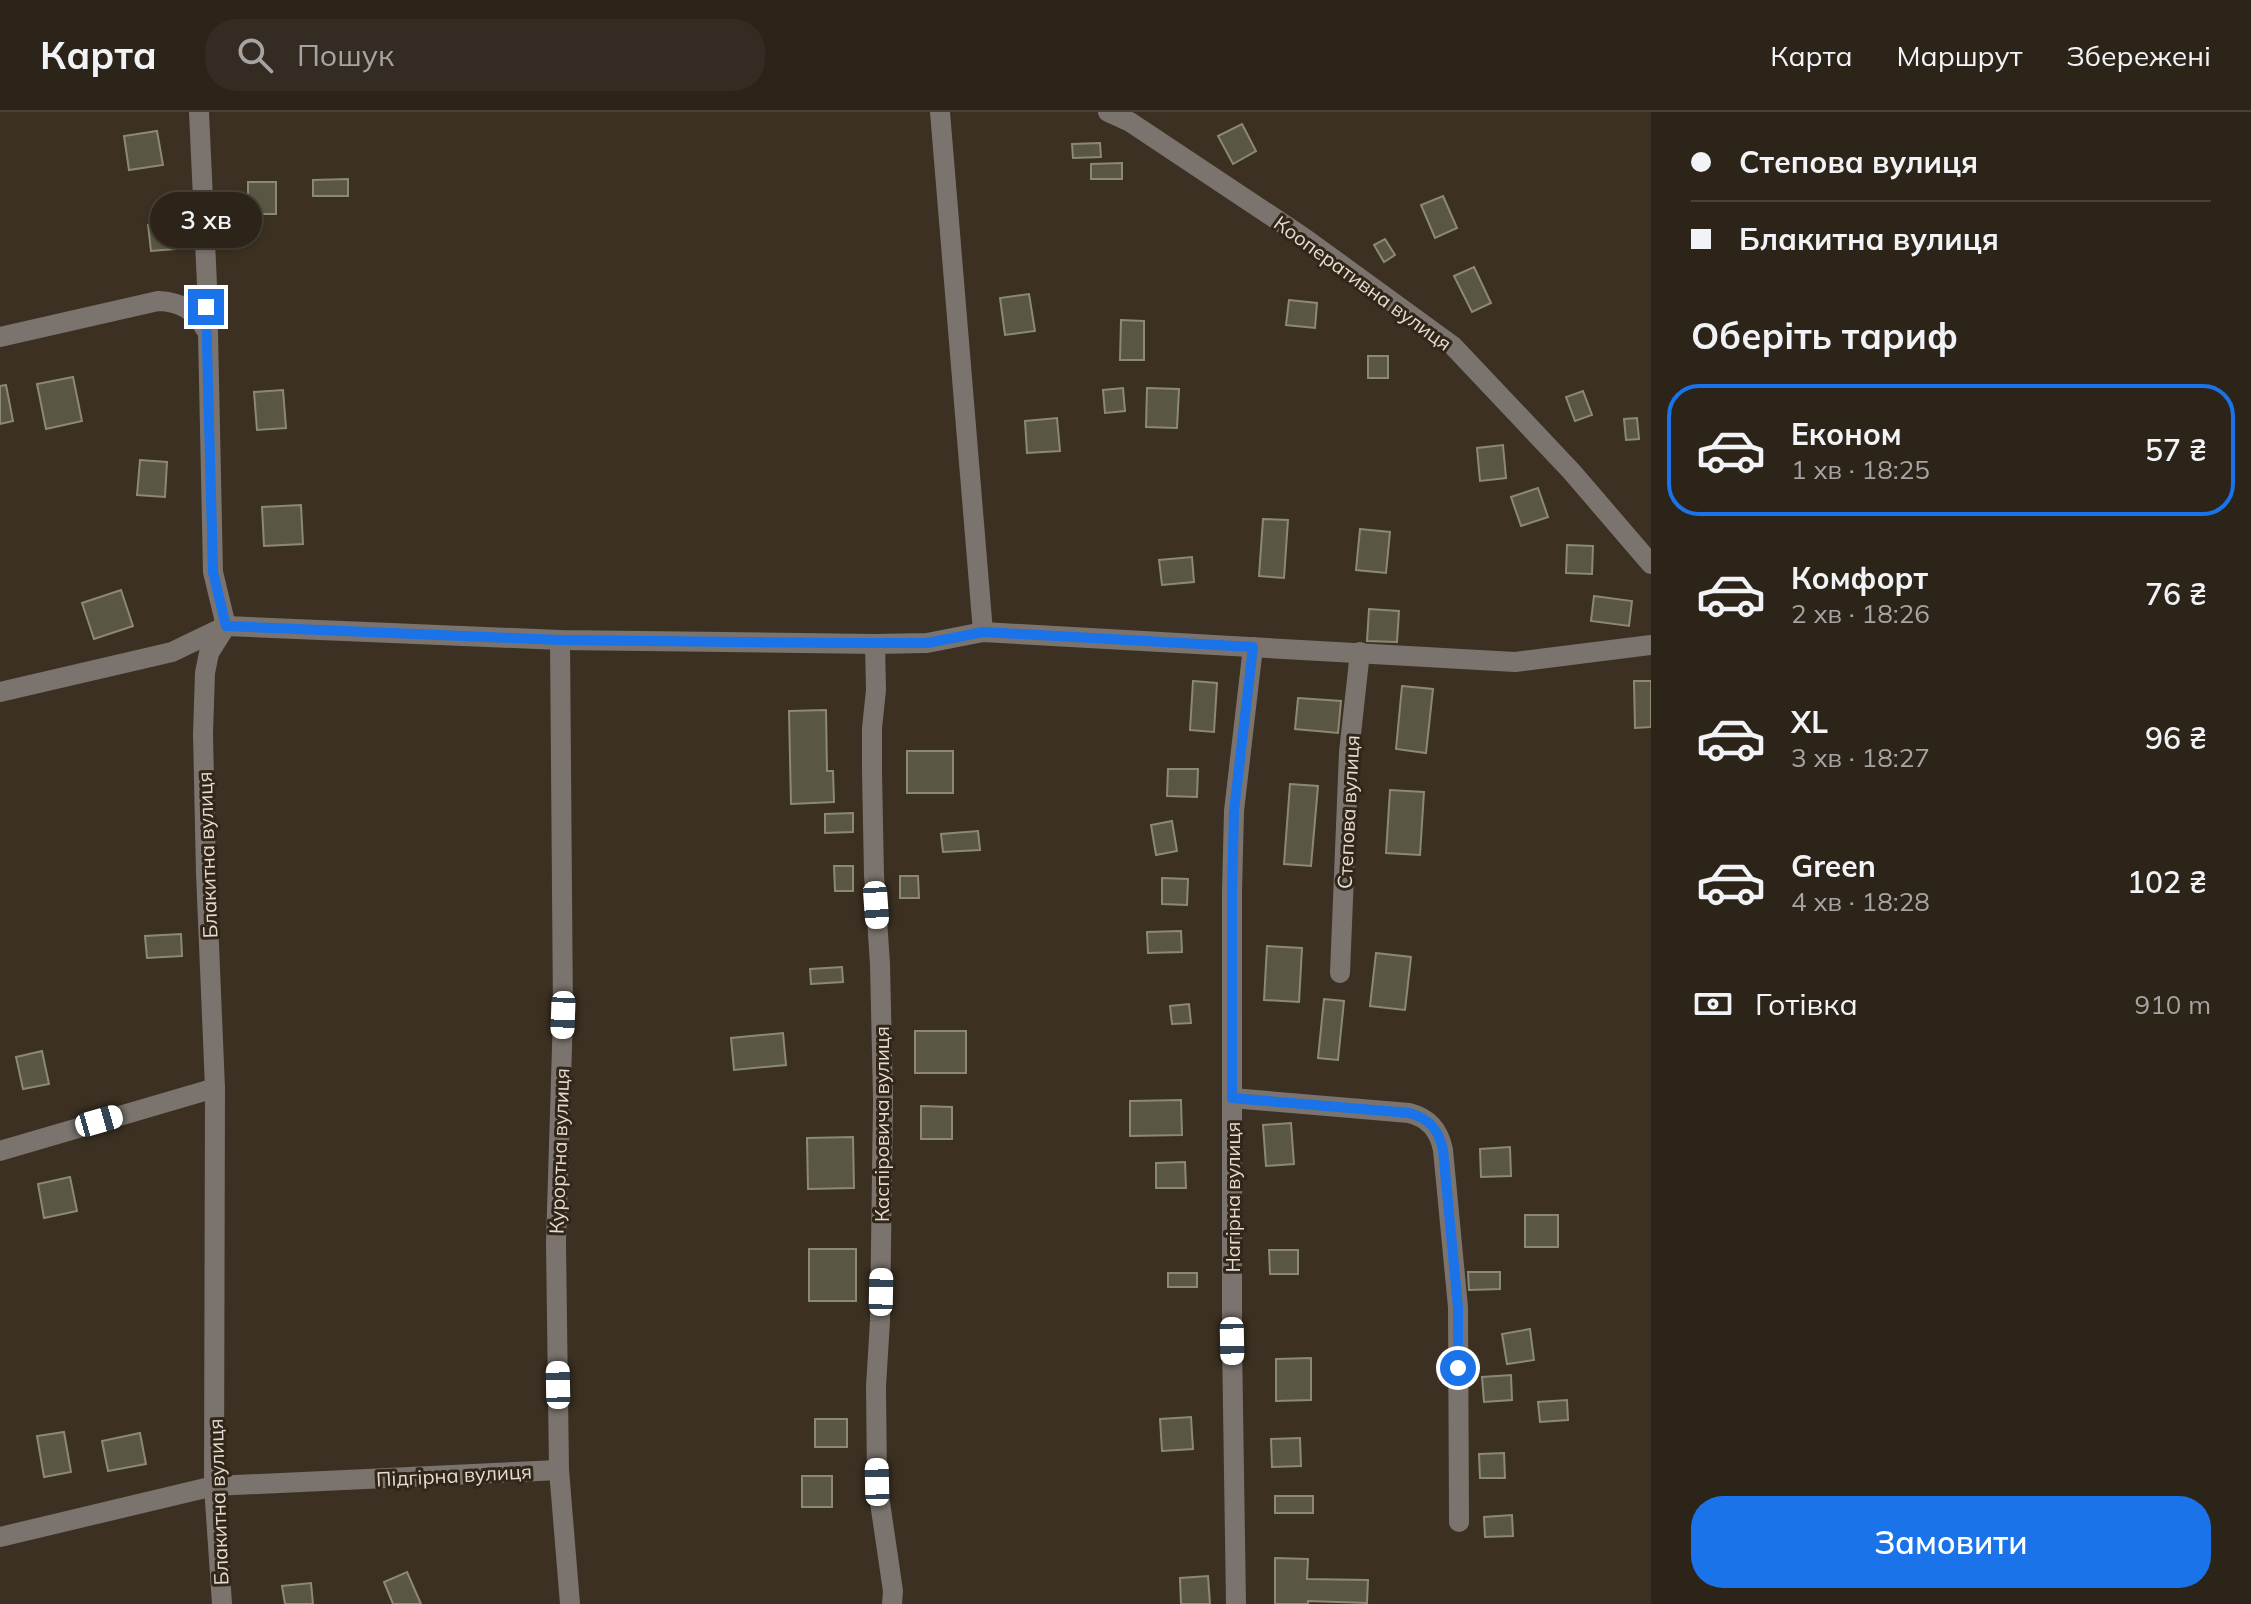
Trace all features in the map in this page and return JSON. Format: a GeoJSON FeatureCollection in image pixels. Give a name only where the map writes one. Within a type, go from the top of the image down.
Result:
{"type":"FeatureCollection","features":[{"type":"Feature","properties":{"kind":"street"},"geometry":{"type":"LineString","coordinates":[[199,112],[207,285],[213,572],[226,626]]}},
{"type":"Feature","properties":{"kind":"street"},"geometry":{"type":"LineString","coordinates":[[940,112],[983,632]]}},
{"type":"Feature","properties":{"kind":"street","name":"Кооперативна вулиця"},"geometry":{"type":"LineString","coordinates":[[1108,112],[1130,122],[1303,237],[1453,346],[1572,472],[1651,564]]}},
{"type":"Feature","properties":{"kind":"street"},"geometry":{"type":"LineString","coordinates":[[0,337],[158,301],[182,305],[192,311],[206,330]]}},
{"type":"Feature","properties":{"kind":"street"},"geometry":{"type":"LineString","coordinates":[[0,692],[172,652],[226,626],[560,640],[875,644],[927,643],[983,632],[1515,662],[1651,645]]}},
{"type":"Feature","properties":{"kind":"street","name":"Блакитна вулиця"},"geometry":{"type":"LineString","coordinates":[[222,1604],[214,1486],[215,1088],[203,734],[205,673],[209,653],[226,626]]}},
{"type":"Feature","properties":{"kind":"street","name":"Курортна вулиця"},"geometry":{"type":"LineString","coordinates":[[559,1470],[556,1243],[563,1015],[560,640]]}},
{"type":"Feature","properties":{"kind":"street","name":"Каспіровича вулиця"},"geometry":{"type":"LineString","coordinates":[[875,644],[872,771],[883,1099],[880,1321],[876,1386],[877,1482],[893,1591],[892,1604]]}},
{"type":"Feature","properties":{"kind":"street","name":"Нагірна вулиця"},"geometry":{"type":"LineString","coordinates":[[1236,1604],[1232,1341],[1232,892],[1234,811],[1253,647]]}},
{"type":"Feature","properties":{"kind":"street","name":"Степова вулиця"},"geometry":{"type":"LineString","coordinates":[[1340,973],[1349,752],[1360,652]]}},
{"type":"Feature","properties":{"kind":"street"},"geometry":{"type":"LineString","coordinates":[[0,1151],[215,1088]]}},
{"type":"Feature","properties":{"kind":"street"},"geometry":{"type":"LineString","coordinates":[[1232,1098],[1409,1113],[1426,1120],[1438,1133],[1443,1150],[1458,1307],[1459,1522]]}},
{"type":"Feature","properties":{"kind":"street","name":"Підгірна вулиця"},"geometry":{"type":"LineString","coordinates":[[0,1537],[214,1486],[559,1470],[570,1604]]}},
{"type":"Feature","properties":{"kind":"building"},"geometry":{"type":"Polygon","coordinates":[[[1242,124],[1256,151],[1233,164],[1218,136],[1242,124]]]}},
{"type":"Feature","properties":{"kind":"building"},"geometry":{"type":"Polygon","coordinates":[[[157,131],[163,165],[129,170],[124,136],[157,131]]]}},
{"type":"Feature","properties":{"kind":"building"},"geometry":{"type":"Polygon","coordinates":[[[1100,143],[1101,157],[1073,158],[1072,144],[1100,143]]]}},
{"type":"Feature","properties":{"kind":"building"},"geometry":{"type":"Polygon","coordinates":[[[1122,163],[1122,179],[1091,179],[1091,164],[1122,163]]]}},
{"type":"Feature","properties":{"kind":"building"},"geometry":{"type":"Polygon","coordinates":[[[348,179],[348,196],[313,196],[313,180],[348,179]]]}},
{"type":"Feature","properties":{"kind":"building"},"geometry":{"type":"Polygon","coordinates":[[[248,182],[276,182],[276,214],[248,214],[248,182]]]}},
{"type":"Feature","properties":{"kind":"building"},"geometry":{"type":"Polygon","coordinates":[[[1443,196],[1457,228],[1435,238],[1421,205],[1443,196]]]}},
{"type":"Feature","properties":{"kind":"building"},"geometry":{"type":"Polygon","coordinates":[[[172,223],[175,249],[151,251],[148,225],[172,223]]]}},
{"type":"Feature","properties":{"kind":"building"},"geometry":{"type":"Polygon","coordinates":[[[1385,239],[1395,255],[1384,262],[1374,245],[1385,239]]]}},
{"type":"Feature","properties":{"kind":"building"},"geometry":{"type":"Polygon","coordinates":[[[1474,267],[1491,303],[1472,312],[1454,276],[1474,267]]]}},
{"type":"Feature","properties":{"kind":"building"},"geometry":{"type":"Polygon","coordinates":[[[1029,294],[1035,331],[1005,335],[1000,298],[1029,294]]]}},
{"type":"Feature","properties":{"kind":"building"},"geometry":{"type":"Polygon","coordinates":[[[1289,300],[1317,303],[1315,328],[1286,325],[1289,300]]]}},
{"type":"Feature","properties":{"kind":"building"},"geometry":{"type":"Polygon","coordinates":[[[1121,320],[1144,321],[1144,360],[1120,360],[1121,320]]]}},
{"type":"Feature","properties":{"kind":"building"},"geometry":{"type":"Polygon","coordinates":[[[1368,356],[1388,356],[1388,378],[1368,378],[1368,356]]]}},
{"type":"Feature","properties":{"kind":"building"},"geometry":{"type":"Polygon","coordinates":[[[73,377],[82,421],[46,429],[37,384],[73,377]]]}},
{"type":"Feature","properties":{"kind":"building"},"geometry":{"type":"Polygon","coordinates":[[[6,385],[13,421],[0,424],[0,386],[6,385]]]}},
{"type":"Feature","properties":{"kind":"building"},"geometry":{"type":"Polygon","coordinates":[[[1123,388],[1125,411],[1105,413],[1103,390],[1123,388]]]}},
{"type":"Feature","properties":{"kind":"building"},"geometry":{"type":"Polygon","coordinates":[[[1147,388],[1179,389],[1177,428],[1146,427],[1147,388]]]}},
{"type":"Feature","properties":{"kind":"building"},"geometry":{"type":"Polygon","coordinates":[[[283,390],[286,428],[257,430],[254,392],[283,390]]]}},
{"type":"Feature","properties":{"kind":"building"},"geometry":{"type":"Polygon","coordinates":[[[1583,391],[1592,415],[1575,421],[1566,397],[1583,391]]]}},
{"type":"Feature","properties":{"kind":"building"},"geometry":{"type":"Polygon","coordinates":[[[1057,418],[1060,451],[1027,453],[1025,421],[1057,418]]]}},
{"type":"Feature","properties":{"kind":"building"},"geometry":{"type":"Polygon","coordinates":[[[1637,418],[1639,439],[1626,440],[1624,419],[1637,418]]]}},
{"type":"Feature","properties":{"kind":"building"},"geometry":{"type":"Polygon","coordinates":[[[1503,445],[1506,478],[1480,481],[1477,448],[1503,445]]]}},
{"type":"Feature","properties":{"kind":"building"},"geometry":{"type":"Polygon","coordinates":[[[140,460],[167,462],[165,497],[137,495],[140,460]]]}},
{"type":"Feature","properties":{"kind":"building"},"geometry":{"type":"Polygon","coordinates":[[[1538,488],[1548,517],[1521,526],[1511,497],[1538,488]]]}},
{"type":"Feature","properties":{"kind":"building"},"geometry":{"type":"Polygon","coordinates":[[[301,505],[303,544],[264,546],[262,507],[301,505]]]}},
{"type":"Feature","properties":{"kind":"building"},"geometry":{"type":"Polygon","coordinates":[[[1263,519],[1288,520],[1284,578],[1259,576],[1263,519]]]}},
{"type":"Feature","properties":{"kind":"building"},"geometry":{"type":"Polygon","coordinates":[[[1360,529],[1390,532],[1386,573],[1356,570],[1360,529]]]}},
{"type":"Feature","properties":{"kind":"building"},"geometry":{"type":"Polygon","coordinates":[[[1567,545],[1593,546],[1592,574],[1566,573],[1567,545]]]}},
{"type":"Feature","properties":{"kind":"building"},"geometry":{"type":"Polygon","coordinates":[[[1192,557],[1194,582],[1162,585],[1159,560],[1192,557]]]}},
{"type":"Feature","properties":{"kind":"building"},"geometry":{"type":"Polygon","coordinates":[[[121,590],[133,626],[94,639],[82,603],[121,590]]]}},
{"type":"Feature","properties":{"kind":"building"},"geometry":{"type":"Polygon","coordinates":[[[1594,596],[1632,601],[1629,626],[1591,621],[1594,596]]]}},
{"type":"Feature","properties":{"kind":"building"},"geometry":{"type":"Polygon","coordinates":[[[1369,609],[1399,611],[1397,642],[1367,641],[1369,609]]]}},
{"type":"Feature","properties":{"kind":"building"},"geometry":{"type":"Polygon","coordinates":[[[1193,681],[1217,683],[1214,732],[1190,730],[1193,681]]]}},
{"type":"Feature","properties":{"kind":"building"},"geometry":{"type":"Polygon","coordinates":[[[1634,681],[1651,681],[1651,727],[1635,728],[1634,681]]]}},
{"type":"Feature","properties":{"kind":"building"},"geometry":{"type":"Polygon","coordinates":[[[1402,686],[1433,689],[1426,753],[1396,749],[1402,686]]]}},
{"type":"Feature","properties":{"kind":"building"},"geometry":{"type":"Polygon","coordinates":[[[1298,698],[1341,701],[1338,733],[1295,729],[1298,698]]]}},
{"type":"Feature","properties":{"kind":"building"},"geometry":{"type":"Polygon","coordinates":[[[826,710],[827,771],[833,771],[834,802],[791,804],[789,711],[826,710]]]}},
{"type":"Feature","properties":{"kind":"building"},"geometry":{"type":"Polygon","coordinates":[[[907,751],[953,751],[953,793],[907,793],[907,751]]]}},
{"type":"Feature","properties":{"kind":"building"},"geometry":{"type":"Polygon","coordinates":[[[1168,769],[1198,769],[1197,797],[1167,796],[1168,769]]]}},
{"type":"Feature","properties":{"kind":"building"},"geometry":{"type":"Polygon","coordinates":[[[1290,784],[1318,786],[1311,866],[1284,864],[1290,784]]]}},
{"type":"Feature","properties":{"kind":"building"},"geometry":{"type":"Polygon","coordinates":[[[1390,790],[1424,792],[1420,855],[1386,853],[1390,790]]]}},
{"type":"Feature","properties":{"kind":"building"},"geometry":{"type":"Polygon","coordinates":[[[853,813],[853,832],[825,833],[825,814],[853,813]]]}},
{"type":"Feature","properties":{"kind":"building"},"geometry":{"type":"Polygon","coordinates":[[[1172,821],[1177,851],[1156,855],[1151,825],[1172,821]]]}},
{"type":"Feature","properties":{"kind":"building"},"geometry":{"type":"Polygon","coordinates":[[[978,831],[980,850],[943,852],[941,834],[978,831]]]}},
{"type":"Feature","properties":{"kind":"building"},"geometry":{"type":"Polygon","coordinates":[[[834,866],[853,866],[853,891],[835,891],[834,866]]]}},
{"type":"Feature","properties":{"kind":"building"},"geometry":{"type":"Polygon","coordinates":[[[900,876],[918,876],[919,898],[900,898],[900,876]]]}},
{"type":"Feature","properties":{"kind":"building"},"geometry":{"type":"Polygon","coordinates":[[[1162,878],[1188,879],[1187,905],[1162,904],[1162,878]]]}},
{"type":"Feature","properties":{"kind":"building"},"geometry":{"type":"Polygon","coordinates":[[[1181,931],[1182,952],[1148,953],[1147,932],[1181,931]]]}},
{"type":"Feature","properties":{"kind":"building"},"geometry":{"type":"Polygon","coordinates":[[[181,934],[182,956],[147,958],[145,936],[181,934]]]}},
{"type":"Feature","properties":{"kind":"building"},"geometry":{"type":"Polygon","coordinates":[[[1267,946],[1302,948],[1299,1002],[1264,1000],[1267,946]]]}},
{"type":"Feature","properties":{"kind":"building"},"geometry":{"type":"Polygon","coordinates":[[[1376,953],[1411,957],[1405,1010],[1370,1006],[1376,953]]]}},
{"type":"Feature","properties":{"kind":"building"},"geometry":{"type":"Polygon","coordinates":[[[842,967],[843,982],[811,984],[810,969],[842,967]]]}},
{"type":"Feature","properties":{"kind":"building"},"geometry":{"type":"Polygon","coordinates":[[[1324,999],[1344,1001],[1338,1060],[1318,1058],[1324,999]]]}},
{"type":"Feature","properties":{"kind":"building"},"geometry":{"type":"Polygon","coordinates":[[[1189,1004],[1191,1023],[1172,1024],[1170,1006],[1189,1004]]]}},
{"type":"Feature","properties":{"kind":"building"},"geometry":{"type":"Polygon","coordinates":[[[915,1031],[966,1031],[966,1073],[915,1073],[915,1031]]]}},
{"type":"Feature","properties":{"kind":"building"},"geometry":{"type":"Polygon","coordinates":[[[783,1033],[786,1065],[734,1070],[731,1038],[783,1033]]]}},
{"type":"Feature","properties":{"kind":"building"},"geometry":{"type":"Polygon","coordinates":[[[42,1051],[49,1084],[23,1089],[16,1057],[42,1051]]]}},
{"type":"Feature","properties":{"kind":"building"},"geometry":{"type":"Polygon","coordinates":[[[1181,1100],[1182,1135],[1130,1136],[1130,1101],[1181,1100]]]}},
{"type":"Feature","properties":{"kind":"building"},"geometry":{"type":"Polygon","coordinates":[[[921,1106],[952,1107],[952,1139],[921,1139],[921,1106]]]}},
{"type":"Feature","properties":{"kind":"building"},"geometry":{"type":"Polygon","coordinates":[[[1291,1123],[1294,1164],[1266,1166],[1263,1125],[1291,1123]]]}},
{"type":"Feature","properties":{"kind":"building"},"geometry":{"type":"Polygon","coordinates":[[[853,1137],[854,1188],[808,1189],[807,1138],[853,1137]]]}},
{"type":"Feature","properties":{"kind":"building"},"geometry":{"type":"Polygon","coordinates":[[[1510,1147],[1511,1176],[1481,1177],[1480,1149],[1510,1147]]]}},
{"type":"Feature","properties":{"kind":"building"},"geometry":{"type":"Polygon","coordinates":[[[1185,1162],[1186,1188],[1156,1188],[1156,1163],[1185,1162]]]}},
{"type":"Feature","properties":{"kind":"building"},"geometry":{"type":"Polygon","coordinates":[[[70,1177],[77,1211],[44,1218],[38,1184],[70,1177]]]}},
{"type":"Feature","properties":{"kind":"building"},"geometry":{"type":"Polygon","coordinates":[[[1525,1215],[1558,1215],[1558,1247],[1525,1247],[1525,1215]]]}},
{"type":"Feature","properties":{"kind":"building"},"geometry":{"type":"Polygon","coordinates":[[[809,1249],[856,1249],[856,1301],[809,1301],[809,1249]]]}},
{"type":"Feature","properties":{"kind":"building"},"geometry":{"type":"Polygon","coordinates":[[[1269,1250],[1298,1250],[1298,1274],[1270,1274],[1269,1250]]]}},
{"type":"Feature","properties":{"kind":"building"},"geometry":{"type":"Polygon","coordinates":[[[1468,1272],[1500,1272],[1500,1289],[1469,1290],[1468,1272]]]}},
{"type":"Feature","properties":{"kind":"building"},"geometry":{"type":"Polygon","coordinates":[[[1168,1273],[1197,1273],[1197,1287],[1168,1287],[1168,1273]]]}},
{"type":"Feature","properties":{"kind":"building"},"geometry":{"type":"Polygon","coordinates":[[[1530,1329],[1534,1360],[1507,1364],[1502,1334],[1530,1329]]]}},
{"type":"Feature","properties":{"kind":"building"},"geometry":{"type":"Polygon","coordinates":[[[1311,1358],[1311,1400],[1276,1401],[1276,1359],[1311,1358]]]}},
{"type":"Feature","properties":{"kind":"building"},"geometry":{"type":"Polygon","coordinates":[[[1511,1375],[1512,1400],[1484,1402],[1482,1377],[1511,1375]]]}},
{"type":"Feature","properties":{"kind":"building"},"geometry":{"type":"Polygon","coordinates":[[[1567,1400],[1568,1420],[1540,1422],[1538,1402],[1567,1400]]]}},
{"type":"Feature","properties":{"kind":"building"},"geometry":{"type":"Polygon","coordinates":[[[1191,1417],[1193,1449],[1162,1451],[1160,1419],[1191,1417]]]}},
{"type":"Feature","properties":{"kind":"building"},"geometry":{"type":"Polygon","coordinates":[[[815,1419],[847,1419],[847,1447],[815,1447],[815,1419]]]}},
{"type":"Feature","properties":{"kind":"building"},"geometry":{"type":"Polygon","coordinates":[[[64,1432],[71,1472],[44,1477],[37,1436],[64,1432]]]}},
{"type":"Feature","properties":{"kind":"building"},"geometry":{"type":"Polygon","coordinates":[[[140,1433],[146,1464],[108,1471],[102,1441],[140,1433]]]}},
{"type":"Feature","properties":{"kind":"building"},"geometry":{"type":"Polygon","coordinates":[[[1300,1438],[1301,1466],[1272,1467],[1271,1439],[1300,1438]]]}},
{"type":"Feature","properties":{"kind":"building"},"geometry":{"type":"Polygon","coordinates":[[[1504,1453],[1505,1478],[1480,1478],[1479,1454],[1504,1453]]]}},
{"type":"Feature","properties":{"kind":"building"},"geometry":{"type":"Polygon","coordinates":[[[802,1476],[832,1476],[832,1507],[802,1507],[802,1476]]]}},
{"type":"Feature","properties":{"kind":"building"},"geometry":{"type":"Polygon","coordinates":[[[1275,1496],[1313,1496],[1313,1513],[1275,1513],[1275,1496]]]}},
{"type":"Feature","properties":{"kind":"building"},"geometry":{"type":"Polygon","coordinates":[[[1512,1515],[1513,1536],[1485,1537],[1484,1517],[1512,1515]]]}},
{"type":"Feature","properties":{"kind":"building"},"geometry":{"type":"Polygon","coordinates":[[[1275,1558],[1308,1559],[1307,1579],[1368,1580],[1367,1603],[1308,1601],[1308,1604],[1275,1604],[1275,1558]]]}},
{"type":"Feature","properties":{"kind":"building"},"geometry":{"type":"Polygon","coordinates":[[[407,1572],[421,1604],[393,1604],[384,1582],[407,1572]]]}},
{"type":"Feature","properties":{"kind":"building"},"geometry":{"type":"Polygon","coordinates":[[[1208,1576],[1210,1604],[1181,1604],[1180,1578],[1208,1576]]]}},
{"type":"Feature","properties":{"kind":"building"},"geometry":{"type":"Polygon","coordinates":[[[311,1583],[313,1604],[285,1604],[282,1586],[311,1583]]]}},
{"type":"Feature","properties":{"kind":"route"},"geometry":{"type":"LineString","coordinates":[[206,307],[213,572],[226,626],[560,640],[843,643],[927,643],[983,632],[1253,647],[1234,811],[1232,1098],[1409,1113],[1426,1120],[1438,1133],[1443,1150],[1458,1307],[1458,1368]]}}]}
